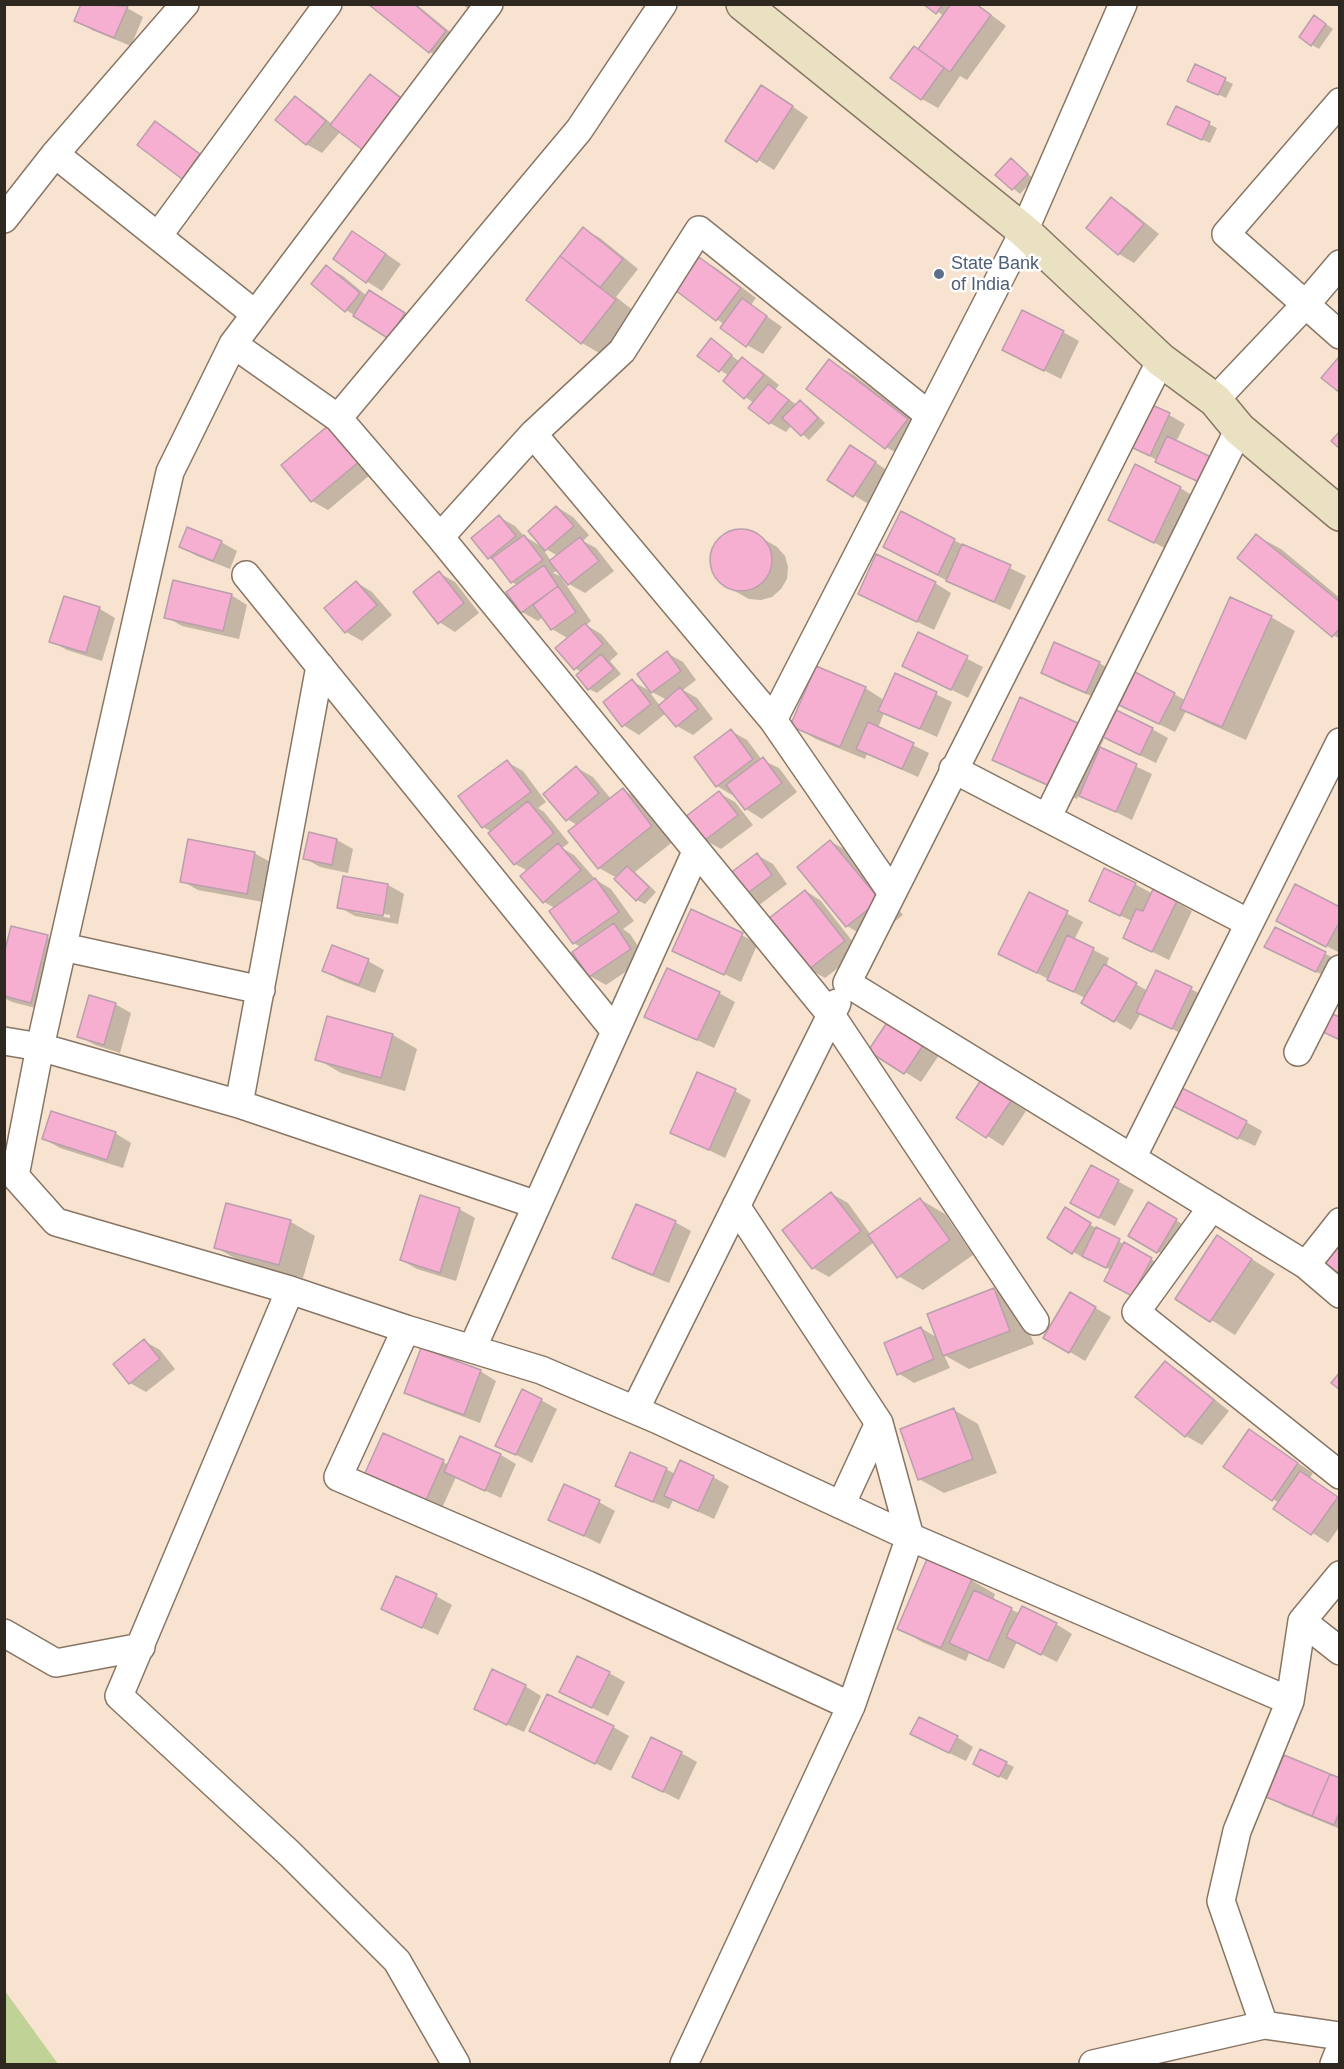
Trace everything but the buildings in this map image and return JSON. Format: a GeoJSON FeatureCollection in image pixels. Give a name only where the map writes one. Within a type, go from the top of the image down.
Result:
{"type":"FeatureCollection","features":[{"type":"Feature","properties":{"kind":"main road"},"geometry":{"type":"LineString","coordinates":[[743,4],[1024,231],[1161,360],[1215,400],[1239,429],[1340,514]]}},
{"type":"Feature","properties":{"kind":"street"},"geometry":{"type":"LineString","coordinates":[[158,236],[328,4]]}},
{"type":"Feature","properties":{"kind":"street"},"geometry":{"type":"LineString","coordinates":[[489,4],[233,344],[170,472],[40,1047],[15,1176],[56,1222],[290,1290],[406,1329],[541,1370],[634,1410],[910,1537],[1290,1701]]}},
{"type":"Feature","properties":{"kind":"street"},"geometry":{"type":"LineString","coordinates":[[338,418],[579,130],[663,4]]}},
{"type":"Feature","properties":{"kind":"street"},"geometry":{"type":"LineString","coordinates":[[773,720],[1024,231],[1123,4]]}},
{"type":"Feature","properties":{"kind":"street"},"geometry":{"type":"LineString","coordinates":[[4,219],[177,9]]}},
{"type":"Feature","properties":{"kind":"street"},"geometry":{"type":"LineString","coordinates":[[1340,102],[1226,234],[1340,335]]}},
{"type":"Feature","properties":{"kind":"street"},"geometry":{"type":"LineString","coordinates":[[56,154],[255,314]]}},
{"type":"Feature","properties":{"kind":"street"},"geometry":{"type":"LineString","coordinates":[[440,537],[533,434],[622,351],[699,230],[929,416]]}},
{"type":"Feature","properties":{"kind":"street"},"geometry":{"type":"LineString","coordinates":[[1215,400],[1306,304],[1340,264]]}},
{"type":"Feature","properties":{"kind":"street"},"geometry":{"type":"LineString","coordinates":[[233,344],[338,418],[440,537],[831,1015],[1035,1321]]}},
{"type":"Feature","properties":{"kind":"street"},"geometry":{"type":"LineString","coordinates":[[634,1410],[953,770],[1161,360]]}},
{"type":"Feature","properties":{"kind":"street"},"geometry":{"type":"LineString","coordinates":[[1047,818],[1239,429]]}},
{"type":"Feature","properties":{"kind":"street"},"geometry":{"type":"LineString","coordinates":[[533,434],[773,720],[892,893]]}},
{"type":"Feature","properties":{"kind":"street"},"geometry":{"type":"LineString","coordinates":[[246,575],[615,1030]]}},
{"type":"Feature","properties":{"kind":"street"},"geometry":{"type":"LineString","coordinates":[[239,1104],[320,666]]}},
{"type":"Feature","properties":{"kind":"street"},"geometry":{"type":"LineString","coordinates":[[1132,1158],[1340,742]]}},
{"type":"Feature","properties":{"kind":"street"},"geometry":{"type":"LineString","coordinates":[[953,770],[1249,923]]}},
{"type":"Feature","properties":{"kind":"street"},"geometry":{"type":"LineString","coordinates":[[472,1349],[696,852]]}},
{"type":"Feature","properties":{"kind":"street"},"geometry":{"type":"LineString","coordinates":[[63,947],[261,990]]}},
{"type":"Feature","properties":{"kind":"street"},"geometry":{"type":"LineString","coordinates":[[1298,1052],[1340,969]]}},
{"type":"Feature","properties":{"kind":"street"},"geometry":{"type":"LineString","coordinates":[[847,983],[1306,1264],[1340,1294]]}},
{"type":"Feature","properties":{"kind":"street"},"geometry":{"type":"LineString","coordinates":[[4,1041],[40,1047],[239,1104],[537,1205]]}},
{"type":"Feature","properties":{"kind":"street"},"geometry":{"type":"LineString","coordinates":[[684,2064],[851,1706],[910,1537],[879,1423],[736,1206]]}},
{"type":"Feature","properties":{"kind":"street"},"geometry":{"type":"LineString","coordinates":[[1212,1207],[1136,1312],[1340,1474]]}},
{"type":"Feature","properties":{"kind":"street"},"geometry":{"type":"LineString","coordinates":[[1306,1264],[1340,1222]]}},
{"type":"Feature","properties":{"kind":"street"},"geometry":{"type":"LineString","coordinates":[[290,1290],[119,1696],[290,1854],[397,1961],[456,2064]]}},
{"type":"Feature","properties":{"kind":"street"},"geometry":{"type":"LineString","coordinates":[[406,1329],[338,1477],[588,1585],[851,1706]]}},
{"type":"Feature","properties":{"kind":"street"},"geometry":{"type":"LineString","coordinates":[[841,1505],[879,1423]]}},
{"type":"Feature","properties":{"kind":"street"},"geometry":{"type":"LineString","coordinates":[[1264,2025],[1221,1901],[1237,1831],[1290,1701],[1302,1621],[1340,1575]]}},
{"type":"Feature","properties":{"kind":"street"},"geometry":{"type":"LineString","coordinates":[[1302,1621],[1340,1651]]}},
{"type":"Feature","properties":{"kind":"street"},"geometry":{"type":"LineString","coordinates":[[4,1633],[56,1663],[141,1647]]}},
{"type":"Feature","properties":{"kind":"street"},"geometry":{"type":"LineString","coordinates":[[1093,2064],[1264,2025],[1340,2036]]}},
{"type":"Feature","properties":{"kind":"street"},"geometry":{"type":"LineString","coordinates":[[1334,2064],[1340,2049]]}},
{"type":"Feature","properties":{"kind":"green space"},"geometry":{"type":"Polygon","coordinates":[[[5,1991],[58,2064],[5,2064],[5,1991]]]}},
{"type":"Feature","properties":{"kind":"place","name":"State Bank of India"},"geometry":{"type":"Point","coordinates":[939,274]}}]}
